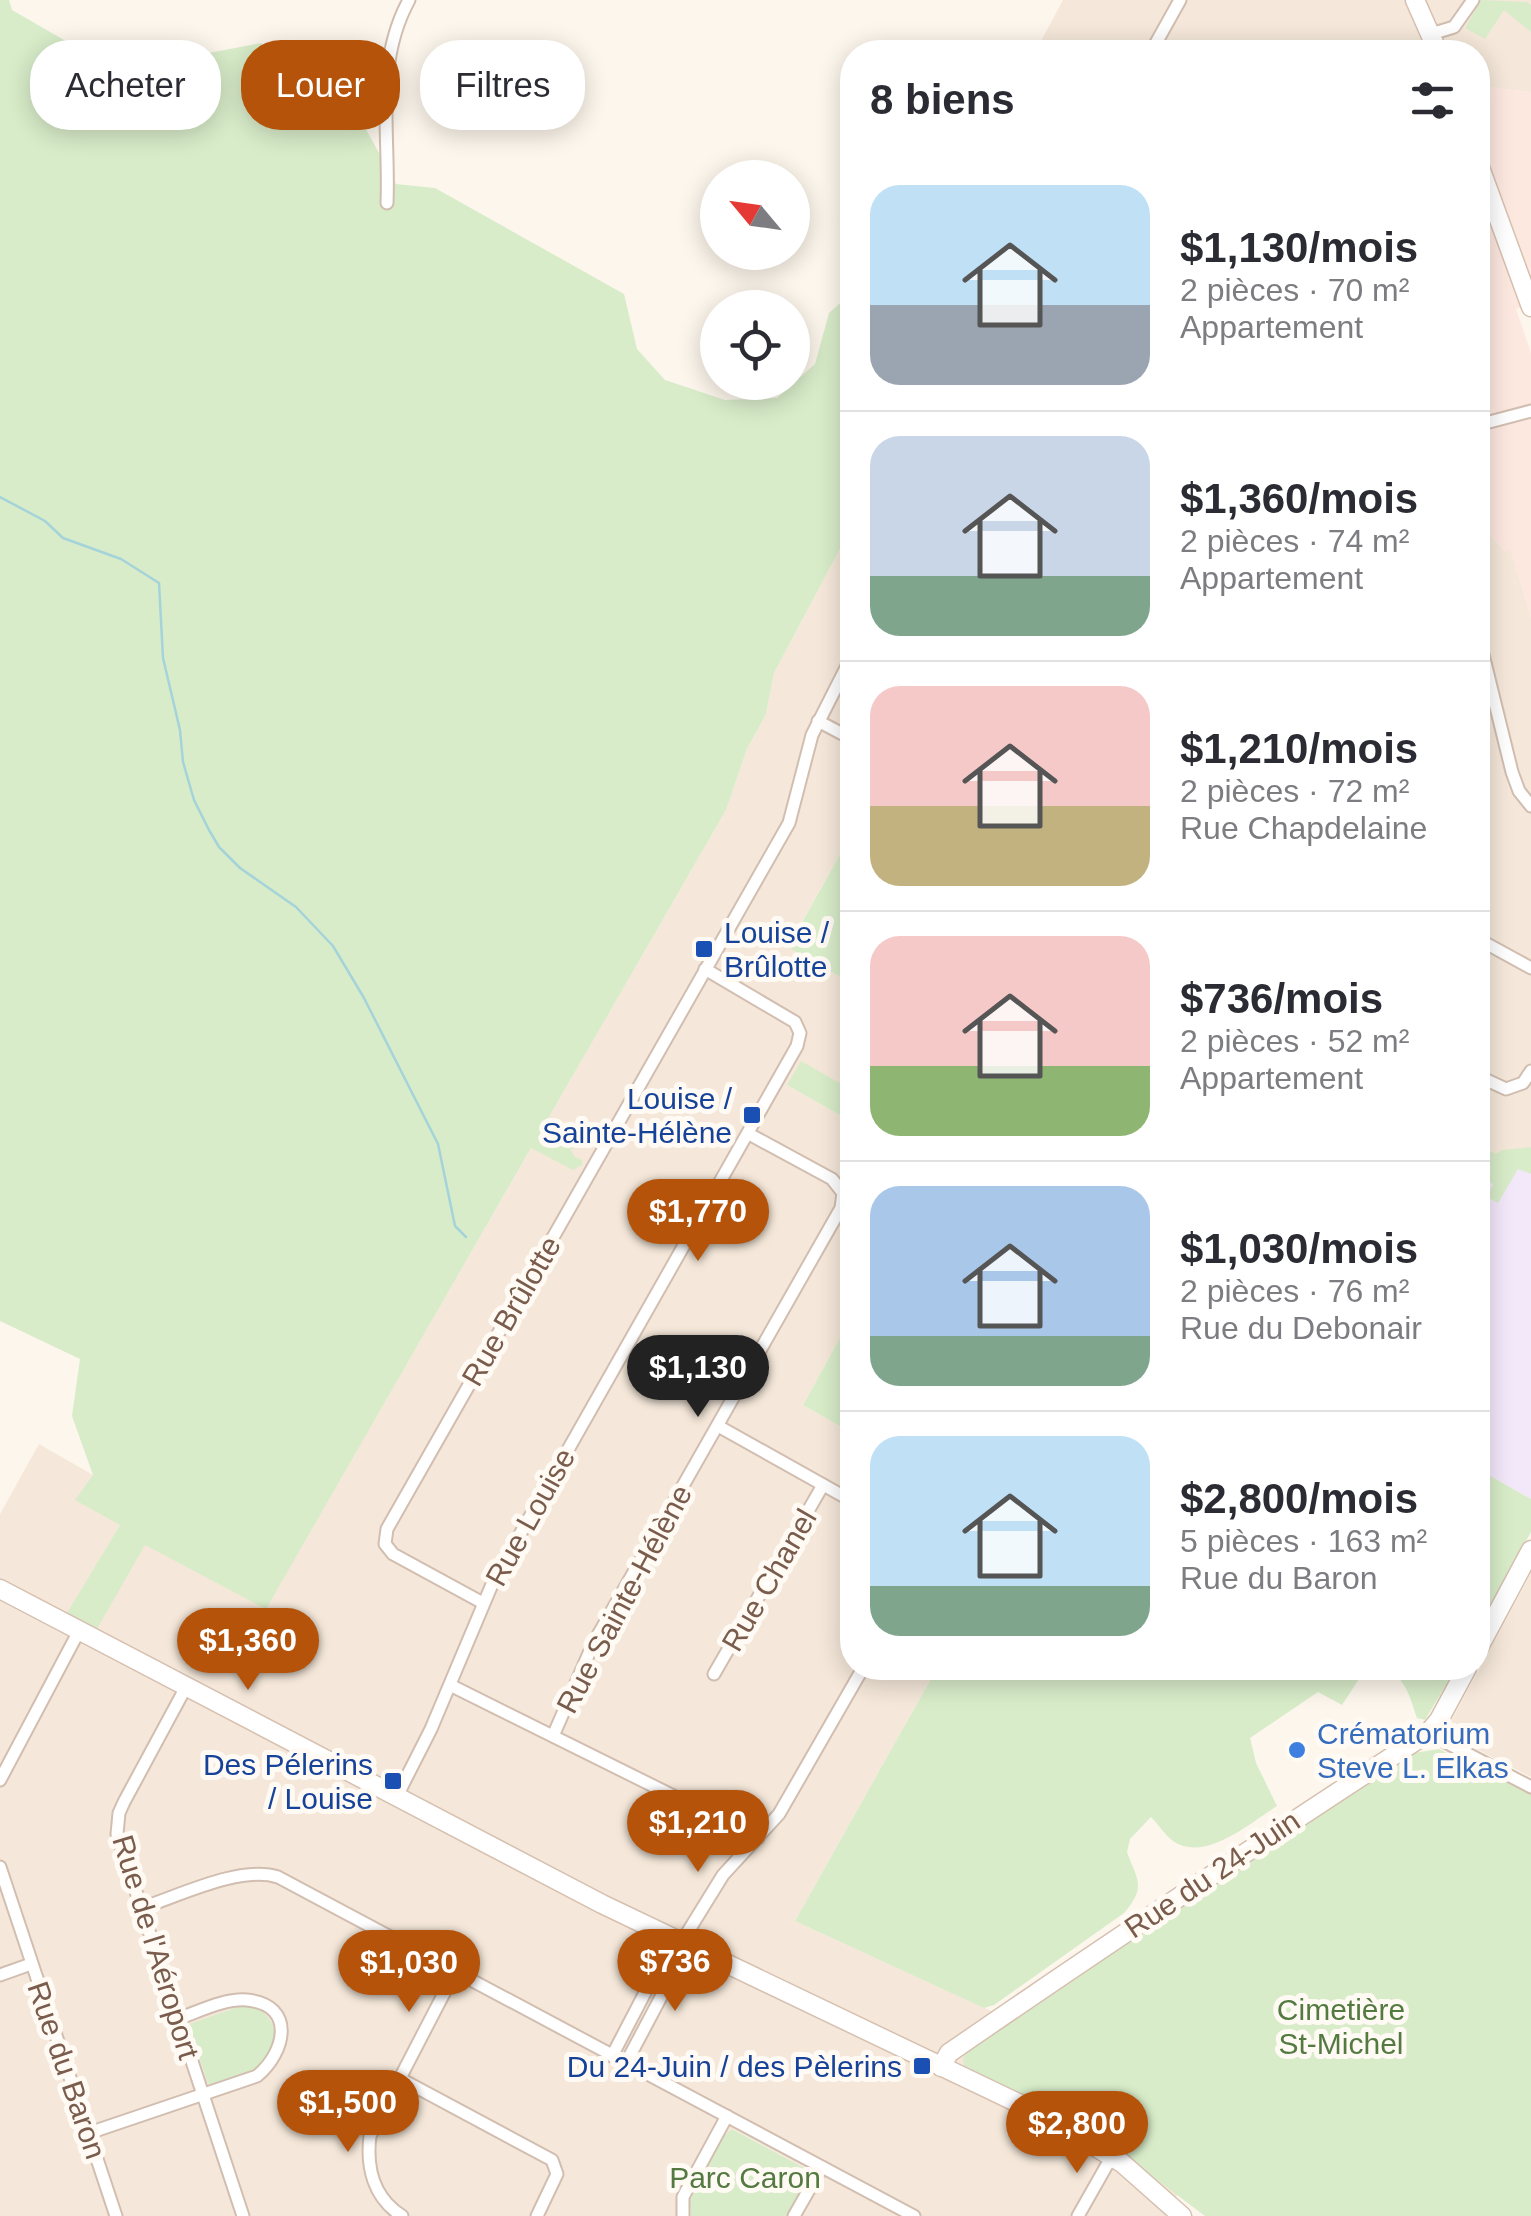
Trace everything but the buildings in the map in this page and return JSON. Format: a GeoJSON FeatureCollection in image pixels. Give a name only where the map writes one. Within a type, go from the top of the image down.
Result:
{"type":"FeatureCollection","features":[{"type":"Feature","properties":{"kind":"street"},"geometry":{"type":"LineString","coordinates":[[387,203],[386,68],[397,24],[409,0]]}},
{"type":"Feature","properties":{"kind":"street"},"geometry":{"type":"LineString","coordinates":[[1158,40],[1180,0]]}},
{"type":"Feature","properties":{"kind":"street"},"geometry":{"type":"LineString","coordinates":[[1416,0],[1433,40]]}},
{"type":"Feature","properties":{"kind":"street"},"geometry":{"type":"LineString","coordinates":[[1431,34],[1454,26],[1473,0]]}},
{"type":"Feature","properties":{"kind":"street"},"geometry":{"type":"LineString","coordinates":[[1490,195],[1531,308]]}},
{"type":"Feature","properties":{"kind":"street"},"geometry":{"type":"LineString","coordinates":[[1490,422],[1531,412]]}},
{"type":"Feature","properties":{"kind":"street","name":"Rue Brûlotte"},"geometry":{"type":"LineString","coordinates":[[483,1603],[393,1554],[386,1544],[387,1529],[790,823],[818,721],[840,679]]}},
{"type":"Feature","properties":{"kind":"street"},"geometry":{"type":"LineString","coordinates":[[1490,683],[1512,772],[1531,806]]}},
{"type":"Feature","properties":{"kind":"street"},"geometry":{"type":"LineString","coordinates":[[818,721],[840,733]]}},
{"type":"Feature","properties":{"kind":"street"},"geometry":{"type":"LineString","coordinates":[[1490,946],[1531,968]]}},
{"type":"Feature","properties":{"kind":"street","name":"Rue Louise"},"geometry":{"type":"LineString","coordinates":[[396,1798],[450,1685],[483,1603],[794,1052],[800,1033],[795,1022],[705,969]]}},
{"type":"Feature","properties":{"kind":"street"},"geometry":{"type":"LineString","coordinates":[[1490,1083],[1516,1088],[1531,1071]]}},
{"type":"Feature","properties":{"kind":"street","name":"Rue Sainte-Hélène"},"geometry":{"type":"LineString","coordinates":[[749,1134],[832,1178],[840,1189]]}},
{"type":"Feature","properties":{"kind":"street","name":"Rue Sainte-Hélène"},"geometry":{"type":"LineString","coordinates":[[553,1736],[594,1644],[840,1208]]}},
{"type":"Feature","properties":{"kind":"street"},"geometry":{"type":"LineString","coordinates":[[718,1426],[840,1494]]}},
{"type":"Feature","properties":{"kind":"street","name":"Rue Chanel"},"geometry":{"type":"LineString","coordinates":[[714,1674],[823,1484]]}},
{"type":"Feature","properties":{"kind":"street"},"geometry":{"type":"LineString","coordinates":[[1490,1627],[1531,1550]]}},
{"type":"Feature","properties":{"kind":"street"},"geometry":{"type":"LineString","coordinates":[[0,1589],[396,1798],[681,1942],[1043,2115],[1112,2156],[1182,2216]]}},
{"type":"Feature","properties":{"kind":"street"},"geometry":{"type":"LineString","coordinates":[[0,1780],[78,1631]]}},
{"type":"Feature","properties":{"kind":"street"},"geometry":{"type":"LineString","coordinates":[[612,2056],[716,1885],[788,1800],[856,1680]]}},
{"type":"Feature","properties":{"kind":"street","name":"Rue du 24-Juin"},"geometry":{"type":"LineString","coordinates":[[940,2067],[949,2054],[1127,1931],[1308,1808],[1428,1733],[1461,1680]]}},
{"type":"Feature","properties":{"kind":"street"},"geometry":{"type":"LineString","coordinates":[[450,1685],[758,1838]]}},
{"type":"Feature","properties":{"kind":"street","name":"Rue de l'Aéroport"},"geometry":{"type":"LineString","coordinates":[[186,1687],[118,1813],[117,1834],[243,2216]]}},
{"type":"Feature","properties":{"kind":"street"},"geometry":{"type":"LineString","coordinates":[[1428,1733],[1531,1786]]}},
{"type":"Feature","properties":{"kind":"street","name":"Rue du Baron"},"geometry":{"type":"LineString","coordinates":[[0,1867],[116,2216]]}},
{"type":"Feature","properties":{"kind":"street"},"geometry":{"type":"LineString","coordinates":[[141,1908],[242,1875],[268,1874],[914,2216]]}},
{"type":"Feature","properties":{"kind":"street"},"geometry":{"type":"LineString","coordinates":[[626,2063],[681,1942]]}},
{"type":"Feature","properties":{"kind":"street"},"geometry":{"type":"LineString","coordinates":[[0,1975],[30,1964]]}},
{"type":"Feature","properties":{"kind":"street"},"geometry":{"type":"LineString","coordinates":[[402,2216],[378,2192],[368,2150],[375,2122],[455,1972]]}},
{"type":"Feature","properties":{"kind":"street"},"geometry":{"type":"LineString","coordinates":[[89,2134],[257,2076],[268,2067],[282,2042],[278,2020],[265,2006],[245,2000],[177,2019]]}},
{"type":"Feature","properties":{"kind":"street"},"geometry":{"type":"LineString","coordinates":[[399,2078],[552,2160],[557,2174],[536,2216]]}},
{"type":"Feature","properties":{"kind":"street"},"geometry":{"type":"LineString","coordinates":[[683,2216],[684,2197],[727,2116]]}},
{"type":"Feature","properties":{"kind":"street"},"geometry":{"type":"LineString","coordinates":[[1078,2216],[1112,2156]]}},
{"type":"Feature","properties":{"kind":"street"},"geometry":{"type":"LineString","coordinates":[[794,2216],[822,2167]]}},
{"type":"Feature","properties":{"kind":"shaded area"},"geometry":{"type":"Polygon","coordinates":[[[1063,0],[1531,0],[1531,92],[1490,87],[1490,40],[1041,40],[1063,0]]]}},
{"type":"Feature","properties":{"kind":"shaded area"},"geometry":{"type":"Polygon","coordinates":[[[1490,87],[1531,92],[1531,304],[1516,309],[1531,353],[1531,617],[1510,548],[1505,552],[1490,535],[1490,87]]]}},
{"type":"Feature","properties":{"kind":"shaded area"},"geometry":{"type":"Polygon","coordinates":[[[1490,534],[1505,551],[1510,547],[1531,617],[1531,1173],[1490,1151],[1490,534]]]}},
{"type":"Feature","properties":{"kind":"shaded area"},"geometry":{"type":"Polygon","coordinates":[[[840,549],[840,854],[788,946],[840,976],[840,1085],[787,1085],[840,1115],[840,1338],[803,1405],[840,1426],[840,1680],[930,1680],[795,1921],[1011,2020],[966,2068],[1076,2122],[1178,2194],[1165,2216],[786,2216],[806,2181],[806,2169],[733,2129],[723,2137],[690,2201],[691,2216],[0,2216],[0,1514],[39,1444],[93,1475],[120,1525],[68,1613],[97,1628],[144,1544],[266,1608],[726,810],[747,749],[766,714],[774,673],[840,549]]]}},
{"type":"Feature","properties":{"kind":"shaded area"},"geometry":{"type":"Polygon","coordinates":[[[1490,1151],[1531,1173],[1531,1499],[1490,1476],[1490,1151]]]}},
{"type":"Feature","properties":{"kind":"shaded area"},"geometry":{"type":"Polygon","coordinates":[[[1531,1573],[1531,1777],[1451,1736],[1449,1725],[1473,1680],[1490,1680],[1490,1649],[1531,1573]]]}},
{"type":"Feature","properties":{"kind":"green space"},"geometry":{"type":"Polygon","coordinates":[[[0,0],[9,0],[12,10],[64,40],[30,40],[30,130],[221,130],[221,51],[241,47],[241,130],[366,130],[396,184],[435,188],[624,294],[637,349],[665,380],[700,392],[700,400],[810,400],[810,368],[815,364],[829,313],[840,303],[840,549],[774,673],[766,714],[747,749],[726,810],[545,1124],[584,1140],[579,1148],[570,1149],[582,1165],[573,1170],[531,1148],[266,1609],[145,1545],[97,1629],[67,1613],[120,1525],[75,1500],[93,1475],[72,1416],[80,1359],[0,1321],[0,0]]]}},
{"type":"Feature","properties":{"kind":"green space"},"geometry":{"type":"Polygon","coordinates":[[[1481,0],[1527,2],[1531,5],[1531,32],[1504,10],[1485,39],[1465,28],[1481,0]]]}},
{"type":"Feature","properties":{"kind":"green space"},"geometry":{"type":"Polygon","coordinates":[[[840,854],[840,976],[788,947],[840,854]]]}},
{"type":"Feature","properties":{"kind":"green space"},"geometry":{"type":"Polygon","coordinates":[[[801,1061],[840,1083],[840,1115],[787,1085],[801,1061]]]}},
{"type":"Feature","properties":{"kind":"green space"},"geometry":{"type":"Polygon","coordinates":[[[1531,1147],[1531,1174],[1518,1169],[1498,1203],[1490,1199],[1493,1184],[1490,1151],[1496,1154],[1531,1147]]]}},
{"type":"Feature","properties":{"kind":"green space"},"geometry":{"type":"Polygon","coordinates":[[[840,1338],[840,1426],[803,1405],[840,1338]]]}},
{"type":"Feature","properties":{"kind":"green space"},"geometry":{"type":"Polygon","coordinates":[[[1490,1476],[1531,1499],[1531,1532],[1490,1606],[1490,1476]]]}},
{"type":"Feature","properties":{"kind":"green space"},"geometry":{"type":"Polygon","coordinates":[[[930,1680],[1358,1680],[1342,1705],[1318,1692],[1250,1738],[1256,1763],[1277,1806],[1227,1838],[1199,1847],[1173,1841],[1151,1817],[1130,1839],[1127,1852],[1138,1889],[1124,1913],[994,2005],[984,2008],[795,1921],[930,1680]]]}},
{"type":"Feature","properties":{"kind":"green space"},"geometry":{"type":"Polygon","coordinates":[[[1399,1680],[1449,1680],[1425,1720],[1417,1718],[1399,1680]]]}},
{"type":"Feature","properties":{"kind":"green space","name":"Cimetière St-Michel"},"geometry":{"type":"Polygon","coordinates":[[[1439,1749],[1531,1794],[1531,2216],[1205,2216],[1093,2132],[964,2066],[967,2051],[1386,1768],[1414,1753],[1439,1749]]]}},
{"type":"Feature","properties":{"kind":"green space"},"geometry":{"type":"Polygon","coordinates":[[[244,2005],[264,2013],[270,2020],[274,2028],[273,2047],[256,2070],[236,2079],[208,2084],[189,2024],[244,2005]]]}},
{"type":"Feature","properties":{"kind":"green space","name":"Parc Caron"},"geometry":{"type":"Polygon","coordinates":[[[732,2129],[806,2169],[806,2181],[786,2216],[691,2216],[690,2201],[723,2137],[732,2129]]]}},
{"type":"Feature","properties":{"kind":"waterway"},"geometry":{"type":"LineString","coordinates":[[0,497],[45,521],[63,538],[121,559],[159,583],[163,658],[194,800],[219,847],[240,868],[296,907],[333,946],[364,998],[438,1144],[455,1226],[466,1237]]}},
{"type":"Feature","properties":{"kind":"place","name":"Louise / Brûlotte"},"geometry":{"type":"Point","coordinates":[704,949]}},
{"type":"Feature","properties":{"kind":"place","name":"Louise / Sainte-Hélène"},"geometry":{"type":"Point","coordinates":[752,1115]}},
{"type":"Feature","properties":{"kind":"place","name":"Crématorium Steve L. Elkas"},"geometry":{"type":"Point","coordinates":[1297,1750]}},
{"type":"Feature","properties":{"kind":"place","name":"Des Pélerins / Louise"},"geometry":{"type":"Point","coordinates":[393,1781]}},
{"type":"Feature","properties":{"kind":"place","name":"Du 24-Juin / des Pèlerins"},"geometry":{"type":"Point","coordinates":[922,2066]}}]}
